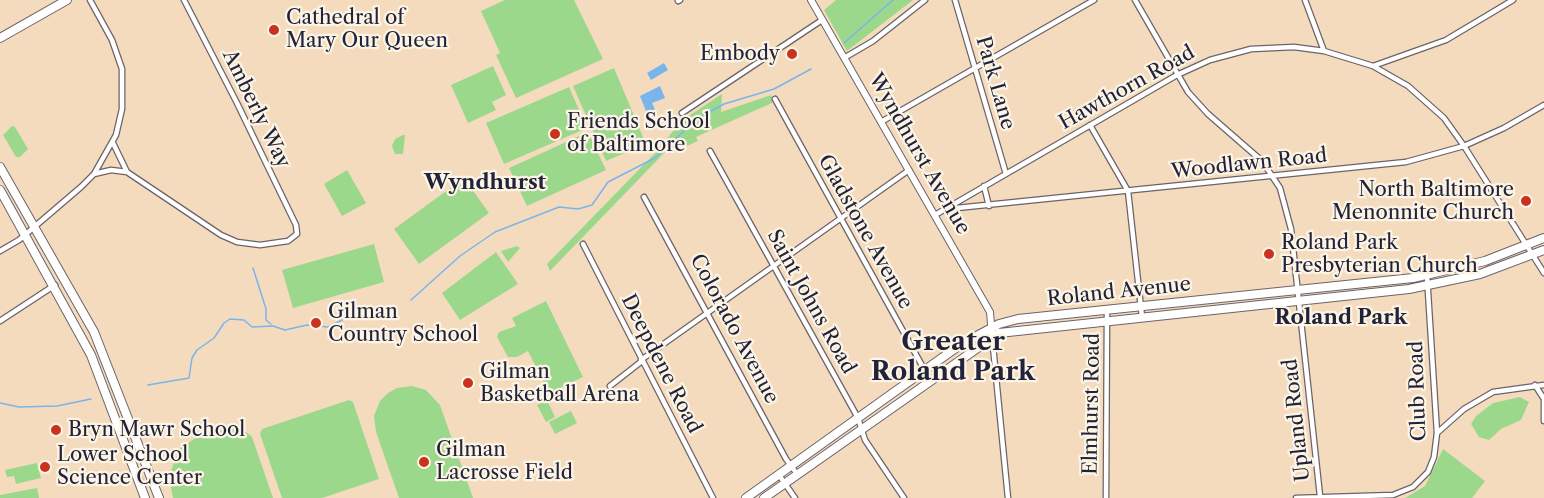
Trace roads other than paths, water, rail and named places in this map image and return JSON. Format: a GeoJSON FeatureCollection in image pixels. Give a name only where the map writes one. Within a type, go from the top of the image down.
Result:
{"type":"FeatureCollection","features":[{"type":"Feature","properties":{"kind":"main road"},"geometry":{"type":"LineString","coordinates":[[0,38],[67,0]]}},
{"type":"Feature","properties":{"kind":"main road"},"geometry":{"type":"LineString","coordinates":[[0,166],[94,332],[159,498]]}},
{"type":"Feature","properties":{"kind":"main road"},"geometry":{"type":"LineString","coordinates":[[0,190],[55,285],[98,370],[145,498]]}},
{"type":"Feature","properties":{"kind":"main road","name":"Roland Avenue"},"geometry":{"type":"LineString","coordinates":[[746,498],[973,337],[1018,320],[1428,276],[1485,261],[1544,238]]}},
{"type":"Feature","properties":{"kind":"main road","name":"Roland Avenue"},"geometry":{"type":"LineString","coordinates":[[764,498],[930,380],[992,331],[1107,321],[1429,286],[1480,273],[1544,250]]}},
{"type":"Feature","properties":{"kind":"street"},"geometry":{"type":"LineString","coordinates":[[0,251],[25,235],[94,174],[113,142],[123,109],[122,69],[112,40],[90,0]]}},
{"type":"Feature","properties":{"kind":"street","name":"Amberly Way"},"geometry":{"type":"LineString","coordinates":[[127,172],[229,239],[267,245],[288,241],[297,234],[296,225],[247,123],[184,0]]}},
{"type":"Feature","properties":{"kind":"street","name":"Wyndhurst Avenue"},"geometry":{"type":"LineString","coordinates":[[810,0],[990,312],[992,331]]}},
{"type":"Feature","properties":{"kind":"street"},"geometry":{"type":"LineString","coordinates":[[844,58],[873,41],[925,0]]}},
{"type":"Feature","properties":{"kind":"street","name":"Park Lane"},"geometry":{"type":"LineString","coordinates":[[955,0],[1006,174]]}},
{"type":"Feature","properties":{"kind":"street"},"geometry":{"type":"LineString","coordinates":[[881,122],[1094,0]]}},
{"type":"Feature","properties":{"kind":"street","name":"Upland Road"},"geometry":{"type":"LineString","coordinates":[[1135,0],[1177,75],[1201,106],[1255,154],[1275,177],[1291,229],[1320,496]]}},
{"type":"Feature","properties":{"kind":"street"},"geometry":{"type":"LineString","coordinates":[[1305,0],[1324,51]]}},
{"type":"Feature","properties":{"kind":"street"},"geometry":{"type":"LineString","coordinates":[[1373,66],[1446,39],[1513,0]]}},
{"type":"Feature","properties":{"kind":"street"},"geometry":{"type":"LineString","coordinates":[[682,113],[822,20]]}},
{"type":"Feature","properties":{"kind":"street","name":"Hawthorn Road"},"geometry":{"type":"LineString","coordinates":[[935,215],[1177,75],[1210,60],[1251,49],[1294,47],[1324,51],[1373,66],[1399,80],[1428,102],[1464,146],[1544,273]]}},
{"type":"Feature","properties":{"kind":"street","name":"Gladstone Avenue"},"geometry":{"type":"LineString","coordinates":[[775,99],[930,380]]}},
{"type":"Feature","properties":{"kind":"street","name":"Woodlawn Road"},"geometry":{"type":"LineString","coordinates":[[945,209],[1390,164],[1438,155],[1464,146],[1504,128],[1544,105]]}},
{"type":"Feature","properties":{"kind":"street"},"geometry":{"type":"LineString","coordinates":[[1090,125],[1128,191],[1142,317]]}},
{"type":"Feature","properties":{"kind":"street"},"geometry":{"type":"LineString","coordinates":[[113,142],[127,172]]}},
{"type":"Feature","properties":{"kind":"street","name":"Saint Johns Road"},"geometry":{"type":"LineString","coordinates":[[710,150],[858,418],[860,429],[904,498]]}},
{"type":"Feature","properties":{"kind":"street"},"geometry":{"type":"LineString","coordinates":[[94,174],[111,170],[127,172]]}},
{"type":"Feature","properties":{"kind":"street"},"geometry":{"type":"LineString","coordinates":[[610,386],[909,170]]}},
{"type":"Feature","properties":{"kind":"street"},"geometry":{"type":"LineString","coordinates":[[984,186],[989,206]]}},
{"type":"Feature","properties":{"kind":"street","name":"Colorado Avenue"},"geometry":{"type":"LineString","coordinates":[[645,197],[797,474]]}},
{"type":"Feature","properties":{"kind":"street","name":"Deepdene Road"},"geometry":{"type":"LineString","coordinates":[[583,244],[713,498]]}},
{"type":"Feature","properties":{"kind":"street","name":"Club Road"},"geometry":{"type":"LineString","coordinates":[[1296,498],[1393,495],[1408,491],[1419,484],[1430,469],[1437,433],[1428,276]]}},
{"type":"Feature","properties":{"kind":"street"},"geometry":{"type":"LineString","coordinates":[[0,321],[55,285]]}},
{"type":"Feature","properties":{"kind":"street","name":"Elmhurst Road"},"geometry":{"type":"LineString","coordinates":[[1106,498],[1107,310]]}},
{"type":"Feature","properties":{"kind":"street"},"geometry":{"type":"LineString","coordinates":[[992,331],[1008,498]]}},
{"type":"Feature","properties":{"kind":"street"},"geometry":{"type":"LineString","coordinates":[[1535,385],[1544,400],[1544,421]]}},
{"type":"Feature","properties":{"kind":"street"},"geometry":{"type":"LineString","coordinates":[[1437,433],[1479,398],[1502,390],[1544,385]]}},
{"type":"Feature","properties":{"kind":"street"},"geometry":{"type":"LineString","coordinates":[[778,475],[795,498]]}},
{"type":"Feature","properties":{"kind":"water"},"geometry":{"type":"Polygon","coordinates":[[[664,63],[668,70],[651,80],[647,73],[664,63]]]}},
{"type":"Feature","properties":{"kind":"water"},"geometry":{"type":"Polygon","coordinates":[[[660,86],[665,98],[652,103],[656,112],[648,116],[640,96],[660,86]]]}},
{"type":"Feature","properties":{"kind":"waterway"},"geometry":{"type":"LineString","coordinates":[[844,43],[893,0]]}},
{"type":"Feature","properties":{"kind":"waterway"},"geometry":{"type":"LineString","coordinates":[[411,300],[460,256],[495,232],[559,207],[578,209],[592,205],[608,182],[655,158],[698,118],[724,104],[774,89],[811,69]]}},
{"type":"Feature","properties":{"kind":"waterway"},"geometry":{"type":"LineString","coordinates":[[253,268],[266,309],[266,320],[271,324]]}},
{"type":"Feature","properties":{"kind":"waterway"},"geometry":{"type":"LineString","coordinates":[[148,385],[189,378],[192,358],[197,350],[214,338],[224,323],[230,319],[244,320],[252,327],[273,326],[285,330],[307,325],[328,327],[354,314],[397,309]]}},
{"type":"Feature","properties":{"kind":"waterway"},"geometry":{"type":"LineString","coordinates":[[0,403],[19,407],[57,406],[91,399]]}},
{"type":"Feature","properties":{"kind":"place","name":"Cathedral of Mary Our Queen"},"geometry":{"type":"Point","coordinates":[274,30]}},
{"type":"Feature","properties":{"kind":"place","name":"Embody"},"geometry":{"type":"Point","coordinates":[792,54]}},
{"type":"Feature","properties":{"kind":"place","name":"Friends School of Baltimore"},"geometry":{"type":"Point","coordinates":[555,134]}},
{"type":"Feature","properties":{"kind":"place","name":"North Baltimore Menonnite Church"},"geometry":{"type":"Point","coordinates":[1526,201]}},
{"type":"Feature","properties":{"kind":"place","name":"Roland Park Presbyterian Church"},"geometry":{"type":"Point","coordinates":[1269,254]}},
{"type":"Feature","properties":{"kind":"place","name":"Gilman Country School"},"geometry":{"type":"Point","coordinates":[316,323]}},
{"type":"Feature","properties":{"kind":"place","name":"Gilman Basketball Arena"},"geometry":{"type":"Point","coordinates":[468,383]}},
{"type":"Feature","properties":{"kind":"place","name":"Bryn Mawr School"},"geometry":{"type":"Point","coordinates":[56,430]}},
{"type":"Feature","properties":{"kind":"place","name":"Gilman Lacrosse Field"},"geometry":{"type":"Point","coordinates":[424,462]}},
{"type":"Feature","properties":{"kind":"place","name":"Lower School Science Center"},"geometry":{"type":"Point","coordinates":[45,467]}},
{"type":"Feature","properties":{"kind":"district","name":"Wyndhurst"},"geometry":{"type":"Point","coordinates":[485,183]}},
{"type":"Feature","properties":{"kind":"district","name":"Roland Park"},"geometry":{"type":"Point","coordinates":[1341,318]}},
{"type":"Feature","properties":{"kind":"district","name":"Greater Roland Park"},"geometry":{"type":"Point","coordinates":[953,357]}}]}
